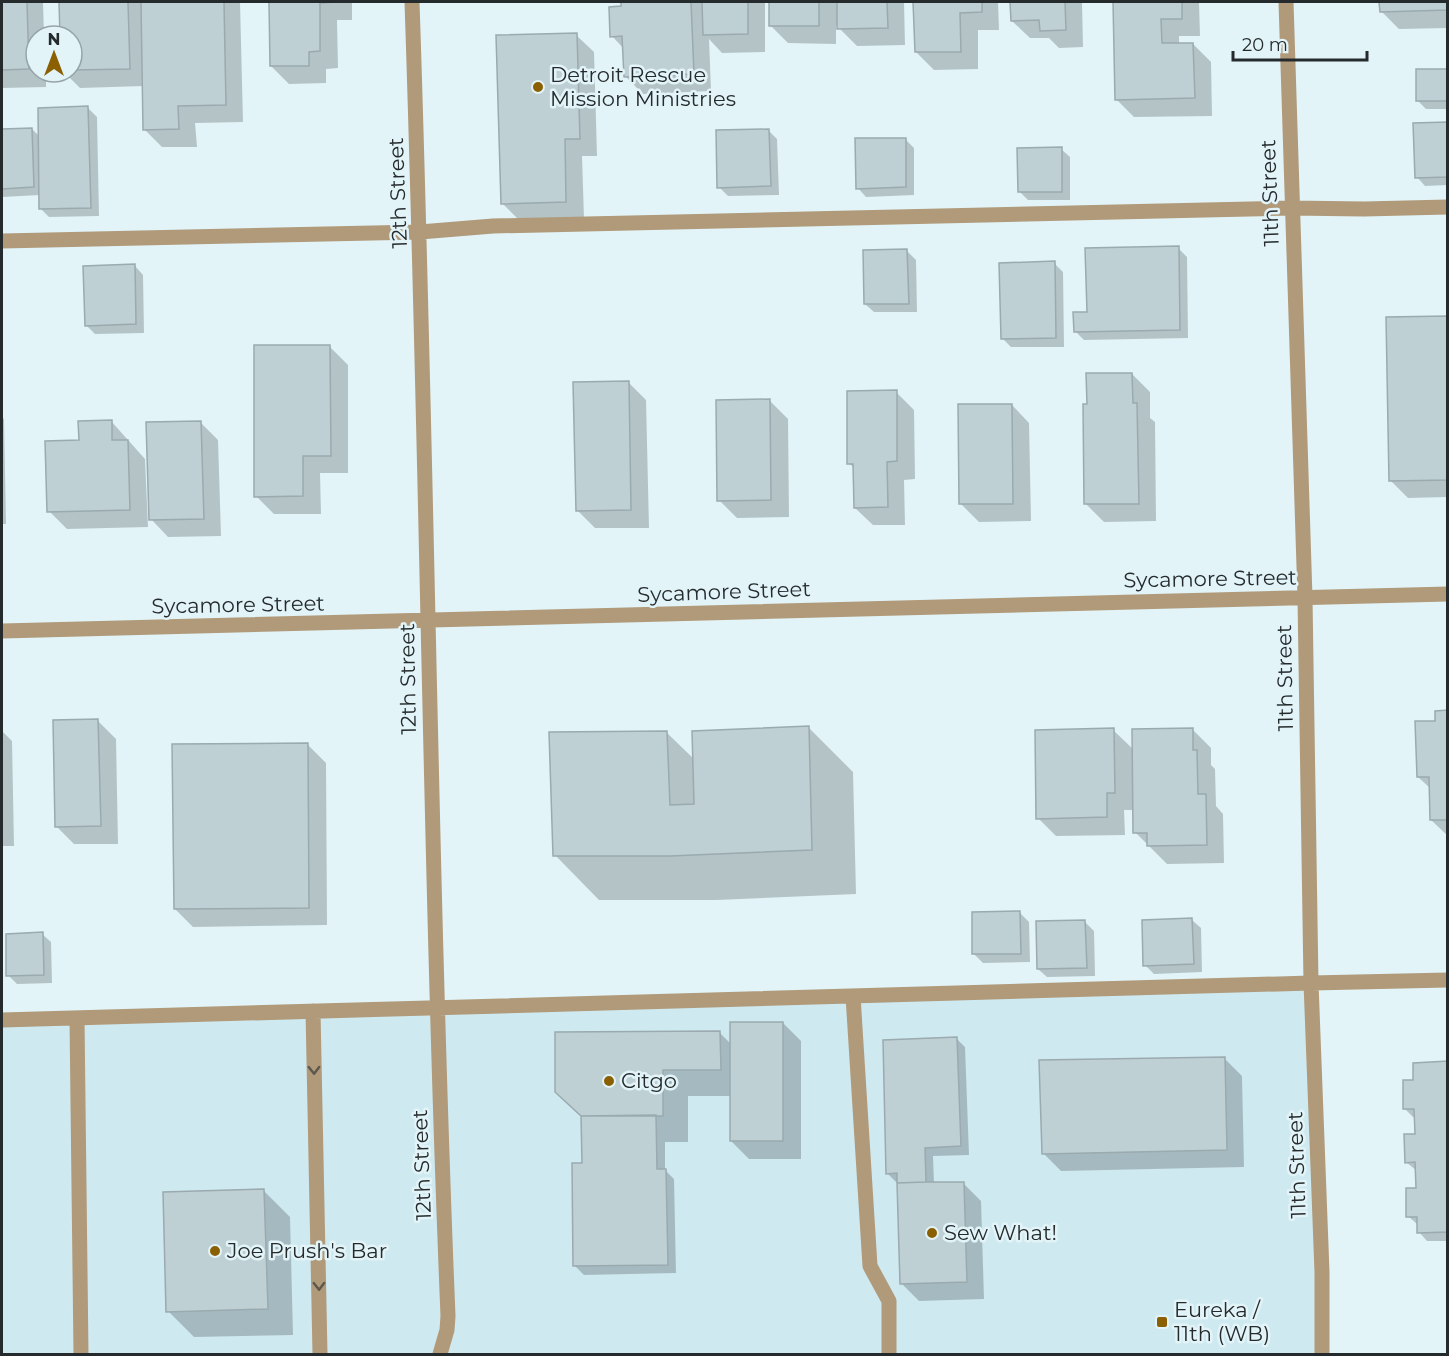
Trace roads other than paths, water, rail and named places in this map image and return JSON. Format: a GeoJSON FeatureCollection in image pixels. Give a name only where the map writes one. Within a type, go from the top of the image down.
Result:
{"type":"FeatureCollection","features":[{"type":"Feature","properties":{"kind":"street","name":"12th Street"},"geometry":{"type":"LineString","coordinates":[[412,2],[448,1316],[447,1330],[440,1354]]}},
{"type":"Feature","properties":{"kind":"street","name":"11th Street"},"geometry":{"type":"LineString","coordinates":[[1286,2],[1305,598],[1311,982],[1322,1261],[1322,1354]]}},
{"type":"Feature","properties":{"kind":"street"},"geometry":{"type":"LineString","coordinates":[[2,241],[420,232],[493,226],[1291,208],[1448,207]]}},
{"type":"Feature","properties":{"kind":"street","name":"Sycamore Street"},"geometry":{"type":"LineString","coordinates":[[2,631],[428,622],[1448,594]]}},
{"type":"Feature","properties":{"kind":"street"},"geometry":{"type":"LineString","coordinates":[[2,1020],[1448,980]]}},
{"type":"Feature","properties":{"kind":"street"},"geometry":{"type":"LineString","coordinates":[[853,996],[870,1266],[889,1300],[889,1354]]}},
{"type":"Feature","properties":{"kind":"street"},"geometry":{"type":"LineString","coordinates":[[313,1011],[320,1354]]}},
{"type":"Feature","properties":{"kind":"street"},"geometry":{"type":"LineString","coordinates":[[77,1018],[81,1354]]}},
{"type":"Feature","properties":{"kind":"place","name":"Detroit Rescue Mission Ministries"},"geometry":{"type":"Point","coordinates":[538,87]}},
{"type":"Feature","properties":{"kind":"place","name":"Citgo"},"geometry":{"type":"Point","coordinates":[609,1081]}},
{"type":"Feature","properties":{"kind":"place","name":"Sew What!"},"geometry":{"type":"Point","coordinates":[932,1233]}},
{"type":"Feature","properties":{"kind":"place","name":"Joe Prush's Bar"},"geometry":{"type":"Point","coordinates":[215,1251]}},
{"type":"Feature","properties":{"kind":"place","name":"Eureka / 11th (WB)"},"geometry":{"type":"Point","coordinates":[1162,1322]}}]}
